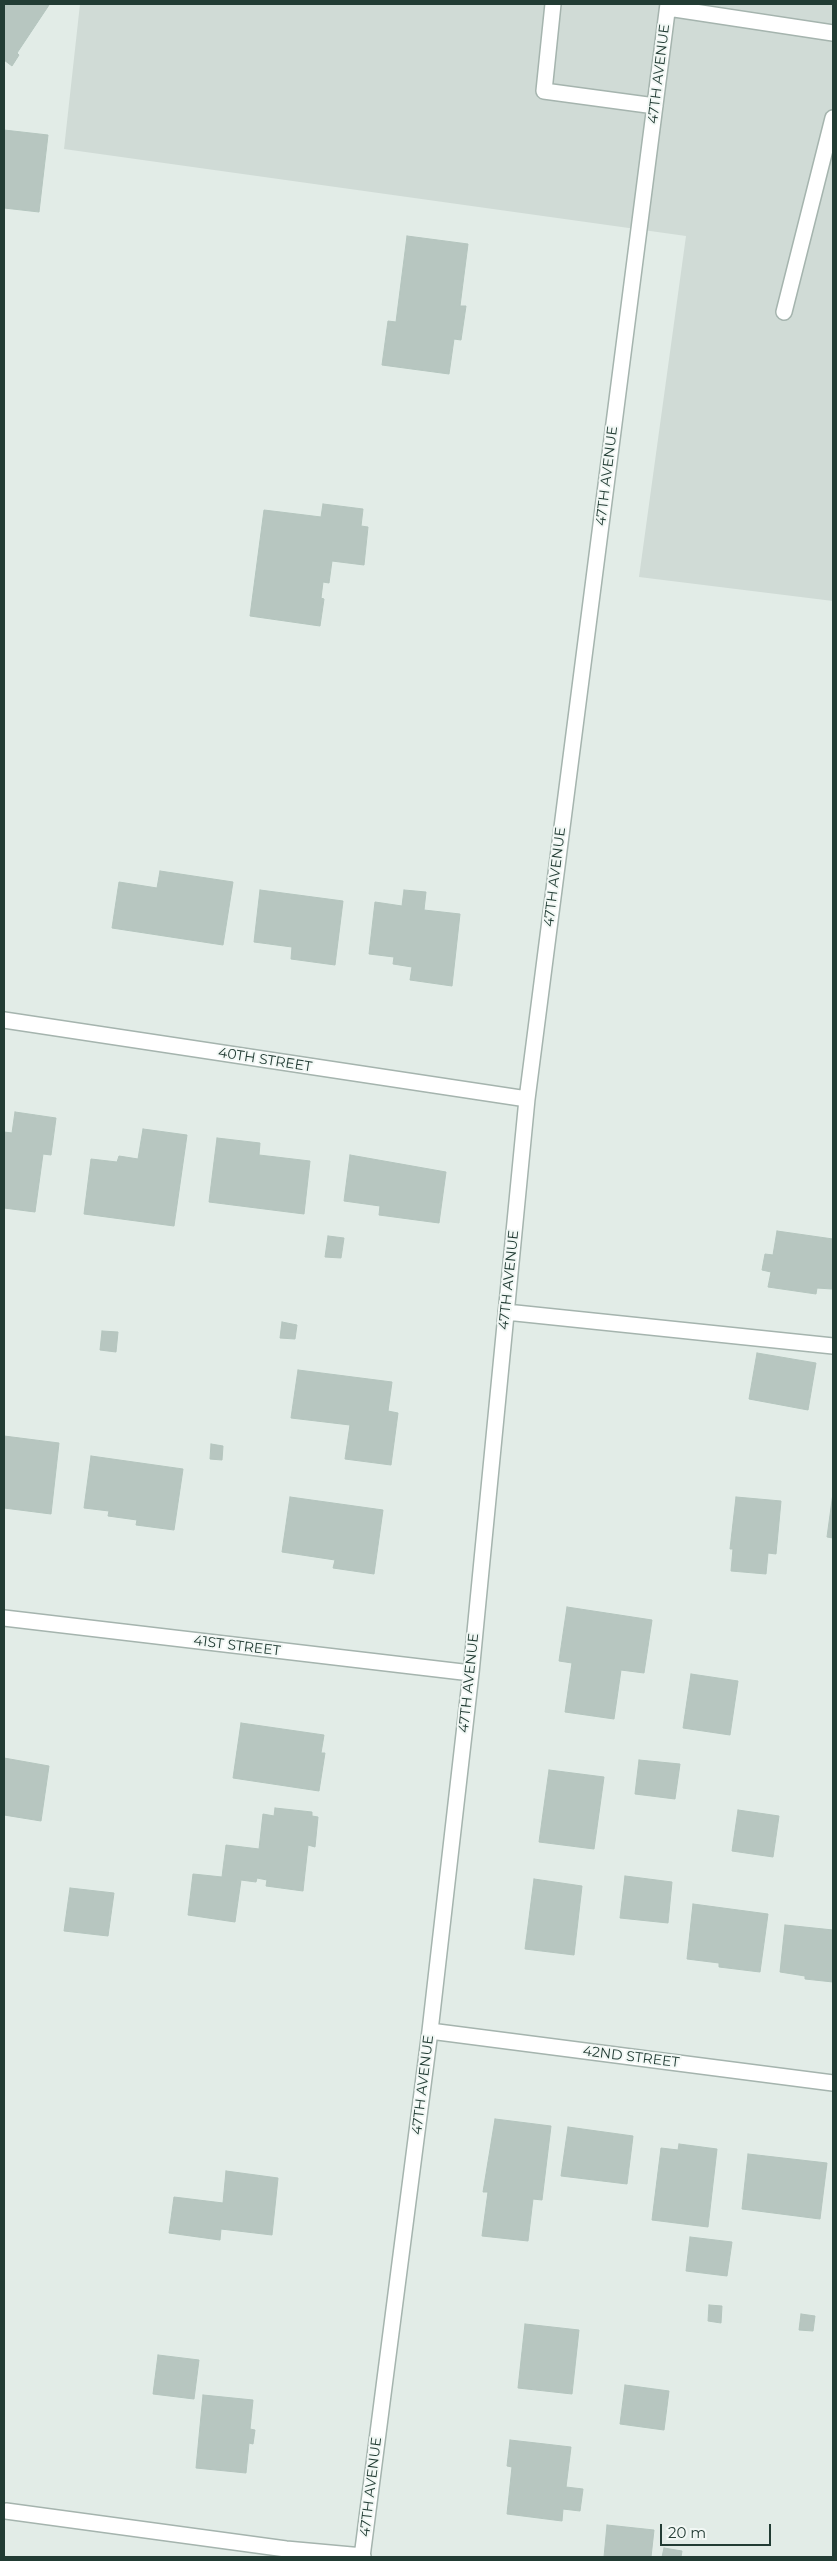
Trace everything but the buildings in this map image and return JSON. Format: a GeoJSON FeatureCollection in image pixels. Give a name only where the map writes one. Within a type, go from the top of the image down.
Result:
{"type":"FeatureCollection","features":[{"type":"Feature","properties":{"kind":"street"},"geometry":{"type":"LineString","coordinates":[[553,4],[544,91],[655,106]]}},
{"type":"Feature","properties":{"kind":"street"},"geometry":{"type":"LineString","coordinates":[[668,6],[833,33]]}},
{"type":"Feature","properties":{"kind":"street","name":"47TH AVENUE"},"geometry":{"type":"LineString","coordinates":[[362,2556],[430,2031],[471,1673],[527,1099],[668,6]]}},
{"type":"Feature","properties":{"kind":"street"},"geometry":{"type":"LineString","coordinates":[[784,312],[833,118]]}},
{"type":"Feature","properties":{"kind":"street","name":"40TH STREET"},"geometry":{"type":"LineString","coordinates":[[4,1020],[527,1099]]}},
{"type":"Feature","properties":{"kind":"street"},"geometry":{"type":"LineString","coordinates":[[506,1312],[833,1346]]}},
{"type":"Feature","properties":{"kind":"street","name":"41ST STREET"},"geometry":{"type":"LineString","coordinates":[[4,1618],[471,1673]]}},
{"type":"Feature","properties":{"kind":"street","name":"42ND STREET"},"geometry":{"type":"LineString","coordinates":[[430,2031],[833,2083]]}},
{"type":"Feature","properties":{"kind":"street"},"geometry":{"type":"LineString","coordinates":[[6,2511],[286,2549],[362,2556]]}},
{"type":"Feature","properties":{"kind":"shaded area"},"geometry":{"type":"Polygon","coordinates":[[[80,4],[833,4],[833,601],[639,577],[686,236],[64,149],[80,4]]]}}]}
